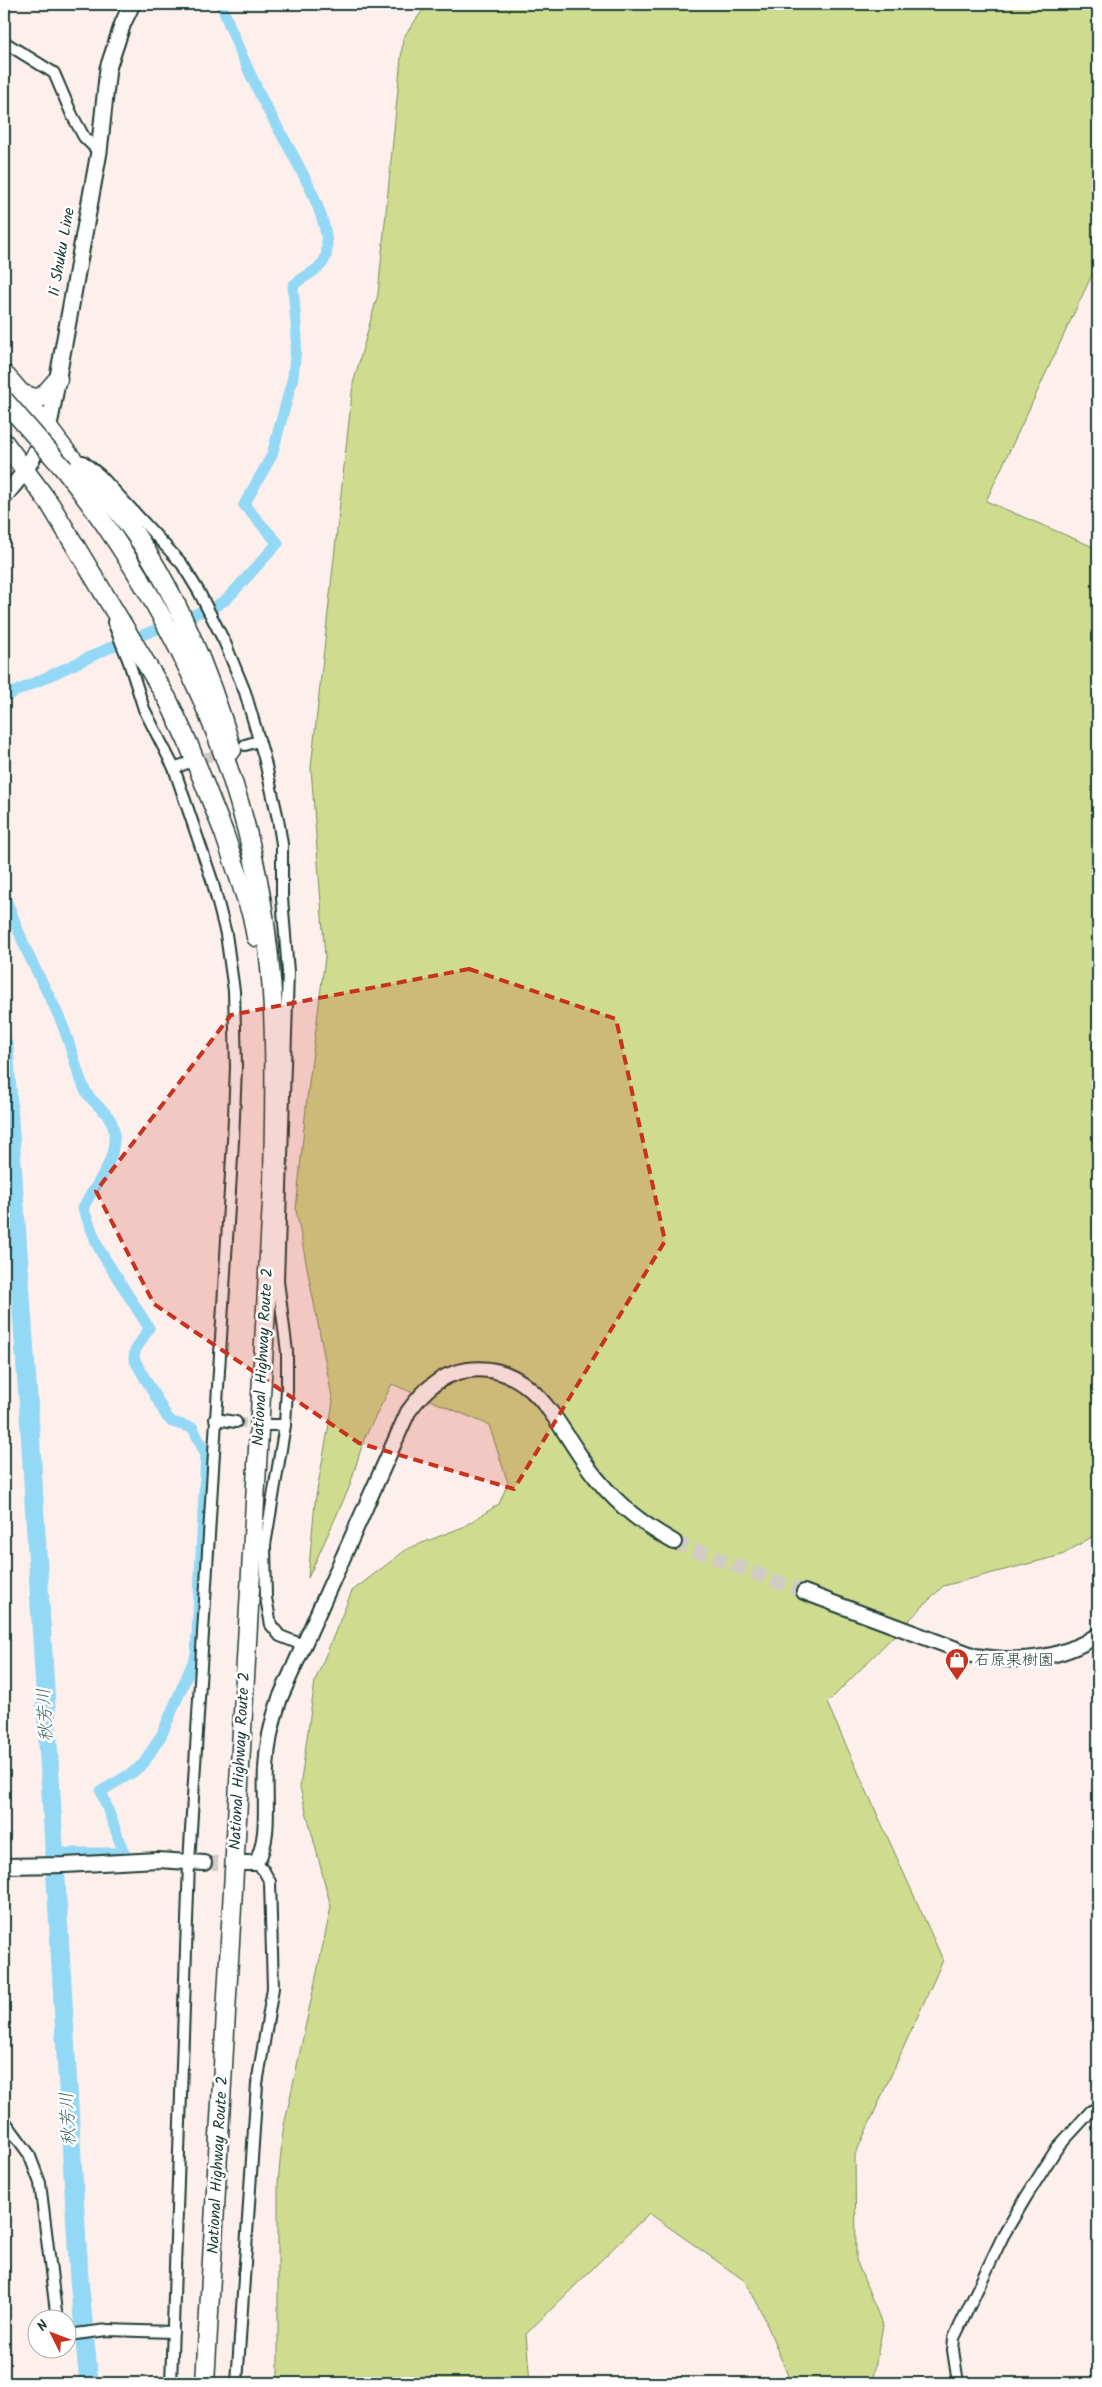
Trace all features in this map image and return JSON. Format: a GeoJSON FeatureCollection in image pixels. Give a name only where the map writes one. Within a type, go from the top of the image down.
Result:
{"type":"FeatureCollection","features":[{"type":"Feature","properties":{"kind":"highway"},"geometry":{"type":"LineString","coordinates":[[4,374],[23,394],[60,444],[127,522],[145,548],[167,606]]}},
{"type":"Feature","properties":{"kind":"highway"},"geometry":{"type":"LineString","coordinates":[[23,394],[35,398],[42,397],[58,379]]}},
{"type":"Feature","properties":{"kind":"highway"},"geometry":{"type":"LineString","coordinates":[[4,400],[64,469],[167,606]]}},
{"type":"Feature","properties":{"kind":"highway"},"geometry":{"type":"LineString","coordinates":[[4,442],[26,470],[82,555],[135,657],[168,700],[188,743],[224,833],[252,916],[263,975],[274,1018]]}},
{"type":"Feature","properties":{"kind":"highway","name":"National Highway Route 2"},"geometry":{"type":"LineString","coordinates":[[167,606],[180,634],[242,807],[263,908],[274,1018],[273,1194],[205,2383]]}},
{"type":"Feature","properties":{"kind":"main road","name":"Ii Shuku Line"},"geometry":{"type":"LineString","coordinates":[[4,497],[26,470],[48,426],[98,152],[108,68],[123,22],[132,4]]}},
{"type":"Feature","properties":{"kind":"street"},"geometry":{"type":"LineString","coordinates":[[4,42],[54,73],[72,115],[84,137],[98,152]]}},
{"type":"Feature","properties":{"kind":"street"},"geometry":{"type":"LineString","coordinates":[[60,444],[100,475],[182,564],[199,592],[225,643],[245,692],[278,818],[282,844],[282,898],[288,972],[278,1280],[287,1352],[285,1425],[265,1545],[266,1598],[271,1625],[280,1636],[303,1645]]}},
{"type":"Feature","properties":{"kind":"street"},"geometry":{"type":"LineString","coordinates":[[135,657],[144,708],[174,768],[212,880],[226,934],[234,990],[236,1067],[189,1863],[171,2383]]}},
{"type":"Feature","properties":{"kind":"street"},"geometry":{"type":"LineString","coordinates":[[245,745],[259,740]]}},
{"type":"Feature","properties":{"kind":"street"},"geometry":{"type":"LineString","coordinates":[[174,768],[185,764]]}},
{"type":"Feature","properties":{"kind":"street"},"geometry":{"type":"LineString","coordinates":[[237,2383],[257,2084],[273,1988],[270,1882],[264,1871],[249,1863],[264,1844],[266,1769],[272,1720],[303,1645],[408,1412],[430,1386],[460,1371],[493,1370],[507,1373],[529,1387],[546,1406],[577,1453],[629,1514],[650,1529],[674,1542]]}},
{"type":"Feature","properties":{"kind":"street"},"geometry":{"type":"LineString","coordinates":[[215,1419],[236,1422]]}},
{"type":"Feature","properties":{"kind":"street"},"geometry":{"type":"LineString","coordinates":[[268,1425],[285,1425]]}},
{"type":"Feature","properties":{"kind":"street"},"geometry":{"type":"LineString","coordinates":[[804,1592],[975,1656],[1033,1659],[1055,1655],[1098,1634]]}},
{"type":"Feature","properties":{"kind":"street"},"geometry":{"type":"LineString","coordinates":[[4,1866],[158,1860],[204,1863]]}},
{"type":"Feature","properties":{"kind":"street"},"geometry":{"type":"LineString","coordinates":[[958,2383],[953,2350],[954,2338],[1003,2236],[1057,2148],[1091,2111],[1098,2108]]}},
{"type":"Feature","properties":{"kind":"street"},"geometry":{"type":"LineString","coordinates":[[4,2120],[29,2154],[40,2183],[56,2310]]}},
{"type":"Feature","properties":{"kind":"street"},"geometry":{"type":"LineString","coordinates":[[78,2333],[107,2330],[173,2332]]}},
{"type":"Feature","properties":{"kind":"highlighted area"},"geometry":{"type":"Polygon","coordinates":[[[469,969],[616,1019],[665,1241],[514,1489],[359,1443],[154,1304],[96,1191],[231,1015],[469,969]]]}},
{"type":"Feature","properties":{"kind":"shaded area"},"geometry":{"type":"Polygon","coordinates":[[[25,4],[56,4],[42,14],[25,4]]]}},
{"type":"Feature","properties":{"kind":"green space"},"geometry":{"type":"Polygon","coordinates":[[[427,4],[1098,4],[1098,262],[986,501],[1098,549],[1098,1533],[1062,1555],[943,1586],[827,1703],[943,1960],[855,2155],[856,2260],[883,2326],[872,2383],[791,2383],[761,2310],[745,2281],[649,2213],[526,2334],[530,2383],[278,2383],[278,2183],[283,2131],[331,1907],[300,1788],[315,1681],[352,1591],[407,1549],[463,1527],[499,1504],[508,1483],[489,1425],[392,1384],[364,1439],[349,1488],[308,1578],[315,1502],[333,1402],[296,1210],[306,1107],[325,957],[311,768],[353,384],[378,294],[403,38],[427,4]]]}},
{"type":"Feature","properties":{"kind":"waterway"},"geometry":{"type":"LineString","coordinates":[[214,607],[227,599],[278,543],[244,505],[272,455],[293,377],[297,337],[293,286],[324,261],[327,239],[314,198],[293,154],[262,99],[240,52],[221,4]]}},
{"type":"Feature","properties":{"kind":"waterway"},"geometry":{"type":"LineString","coordinates":[[4,697],[109,648],[203,611]]}},
{"type":"Feature","properties":{"kind":"waterway"},"geometry":{"type":"LineString","coordinates":[[4,895],[26,950],[60,1020],[85,1090],[112,1123],[114,1141],[110,1160],[83,1208],[99,1249],[149,1328],[135,1351],[134,1359],[167,1417],[172,1422],[193,1428],[206,1455],[196,1655],[162,1734],[144,1763],[132,1773],[101,1791],[124,1853],[54,1853]]}},
{"type":"Feature","properties":{"kind":"waterway","name":"秋芳川"},"geometry":{"type":"LineString","coordinates":[[4,1046],[29,1413],[79,2279],[89,2383]]}},
{"type":"Feature","properties":{"kind":"tunnel"},"geometry":{"type":"LineString","coordinates":[[191,762],[227,751]]}},
{"type":"Feature","properties":{"kind":"tunnel"},"geometry":{"type":"LineString","coordinates":[[236,1422],[263,1425]]}},
{"type":"Feature","properties":{"kind":"tunnel"},"geometry":{"type":"LineString","coordinates":[[674,1542],[804,1592]]}},
{"type":"Feature","properties":{"kind":"tunnel"},"geometry":{"type":"LineString","coordinates":[[204,1863],[243,1863]]}},
{"type":"Feature","properties":{"kind":"place","name":"石原果樹園"},"geometry":{"type":"Point","coordinates":[957,1681]}}]}
